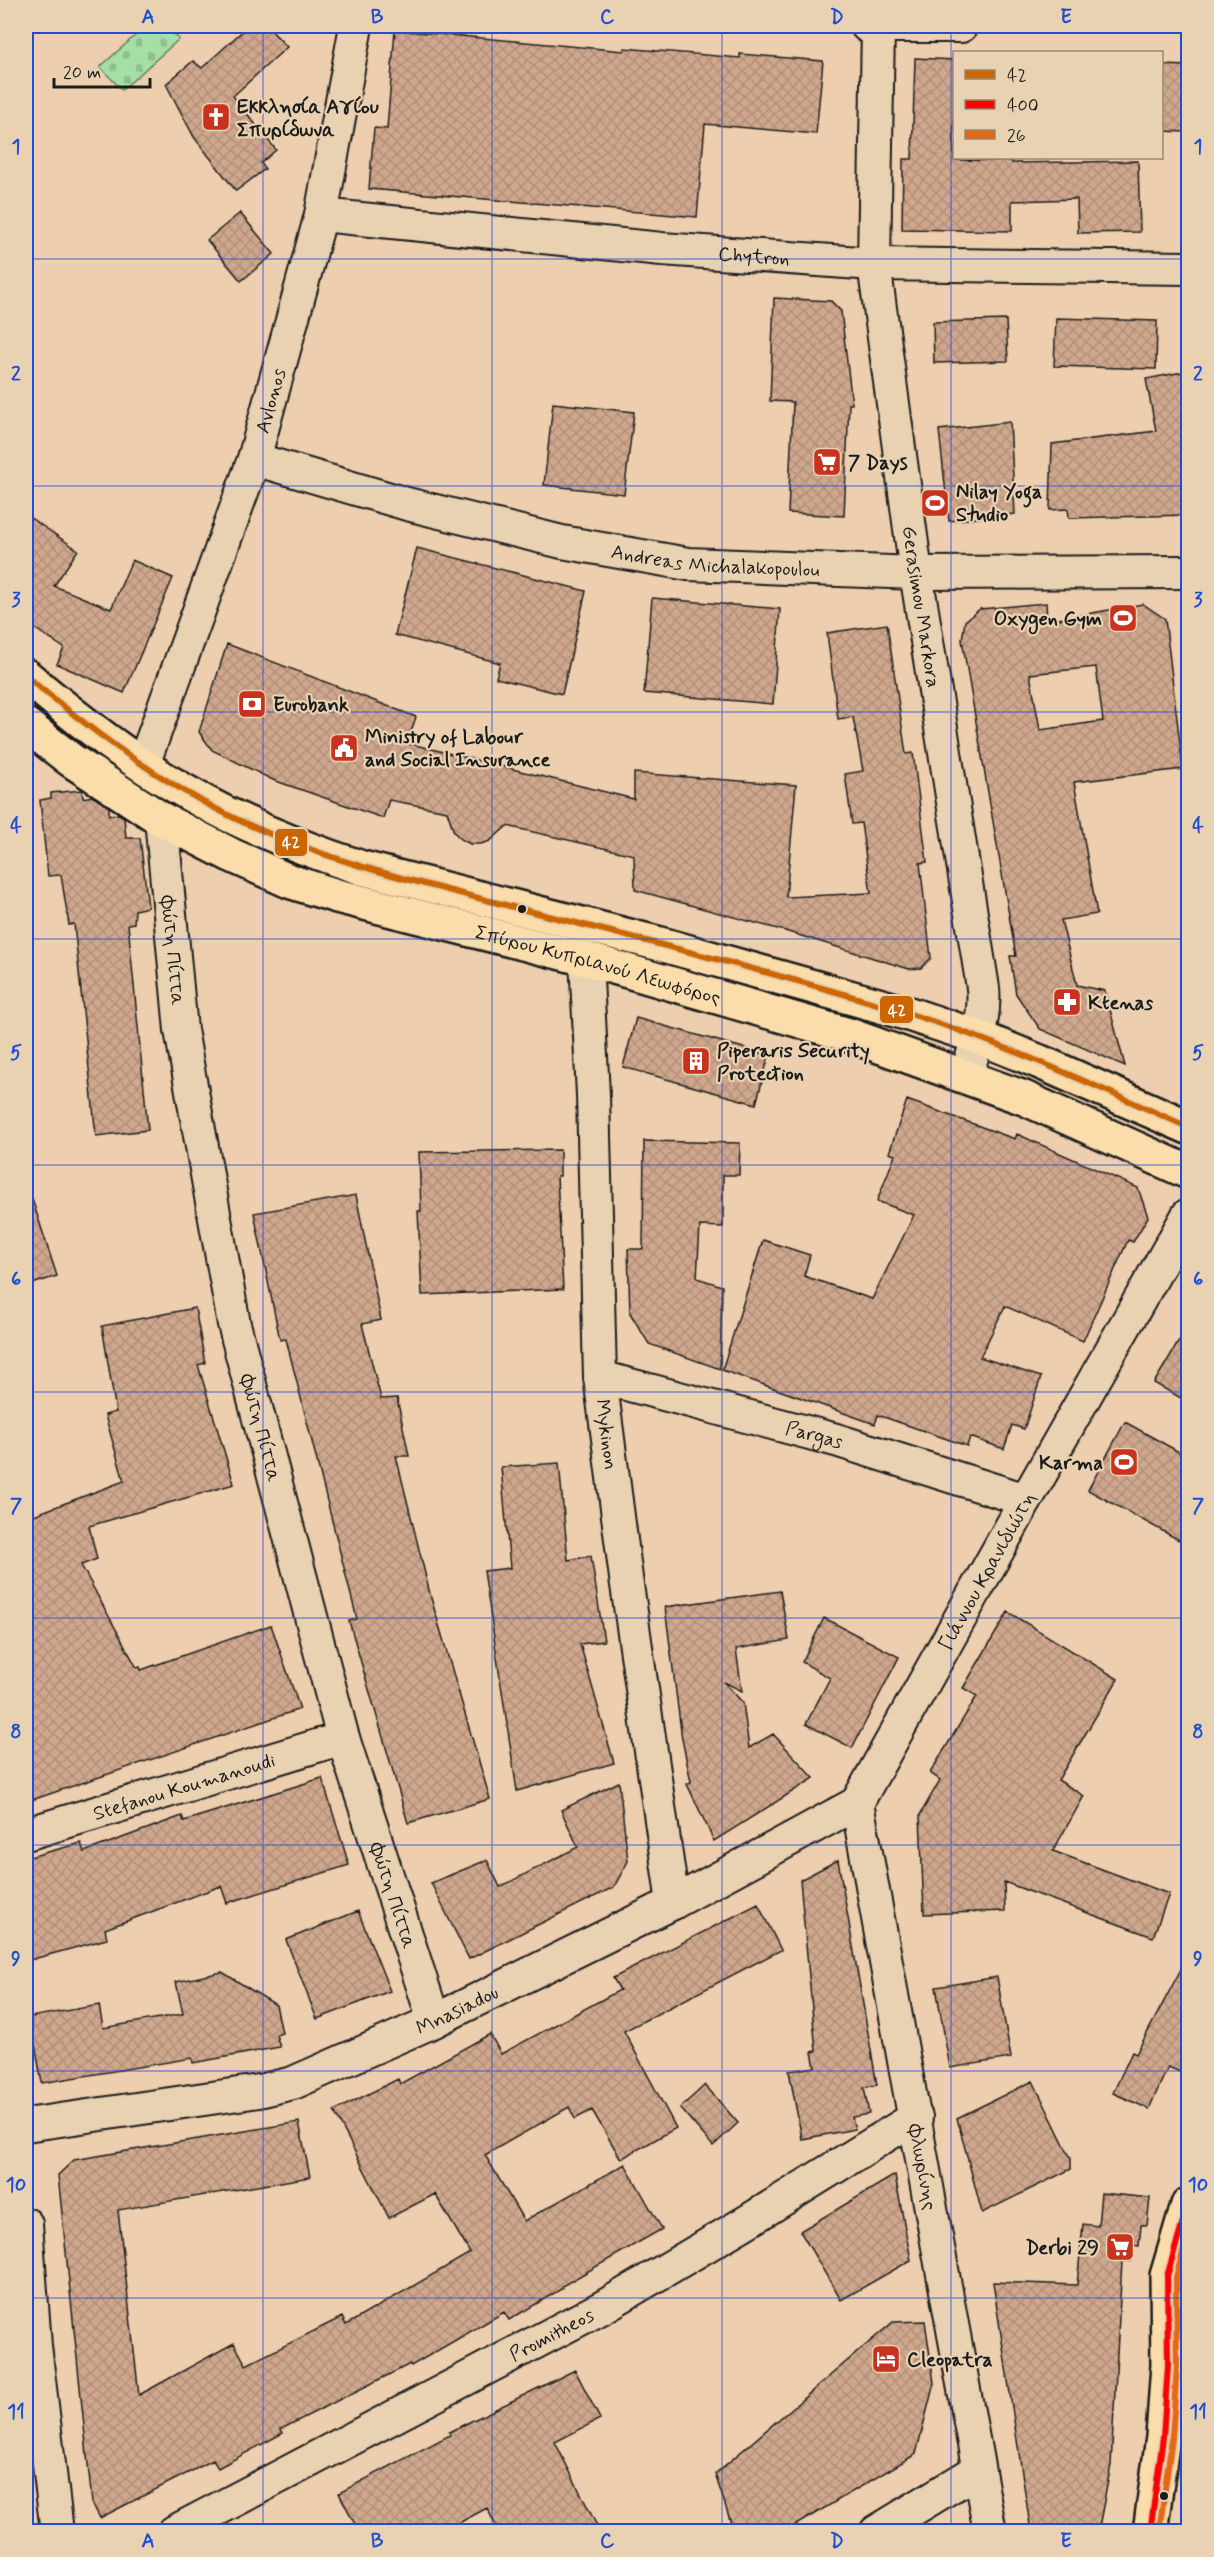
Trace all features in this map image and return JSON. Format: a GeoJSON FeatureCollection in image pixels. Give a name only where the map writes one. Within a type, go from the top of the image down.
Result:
{"type":"FeatureCollection","features":[{"type":"Feature","properties":{"kind":"main road","name":"Σπύρου Κυπριανού Λεωφόρος"},"geometry":{"type":"LineString","coordinates":[[26,676],[96,732],[143,765],[193,796],[282,839],[362,868],[675,948],[906,1013],[978,1037],[1040,1062],[1188,1127]]}},
{"type":"Feature","properties":{"kind":"main road","name":"Σπύρου Κυπριανού Λεωφόρος"},"geometry":{"type":"LineString","coordinates":[[26,725],[71,760],[161,819],[231,855],[289,880],[348,899],[586,959],[849,1035],[1024,1098],[1188,1172]]}},
{"type":"Feature","properties":{"kind":"main road"},"geometry":{"type":"LineString","coordinates":[[1149,2532],[1163,2437],[1177,2397],[1168,2365],[1167,2276],[1188,2205]]}},
{"type":"Feature","properties":{"kind":"main road"},"geometry":{"type":"LineString","coordinates":[[1168,2365],[1188,2313]]}},
{"type":"Feature","properties":{"kind":"street","name":"Avlonos"},"geometry":{"type":"LineString","coordinates":[[143,765],[254,459],[321,216],[356,26]]}},
{"type":"Feature","properties":{"kind":"street"},"geometry":{"type":"LineString","coordinates":[[874,26],[962,26]]}},
{"type":"Feature","properties":{"kind":"street","name":"Gerasimou Markora"},"geometry":{"type":"LineString","coordinates":[[874,26],[874,264],[916,573],[983,988],[984,1004],[978,1037],[966,1076]]}},
{"type":"Feature","properties":{"kind":"street","name":"Chytron"},"geometry":{"type":"LineString","coordinates":[[321,216],[662,249],[874,264],[1188,268]]}},
{"type":"Feature","properties":{"kind":"street","name":"Andreas Michalakopoulou"},"geometry":{"type":"LineString","coordinates":[[254,459],[407,504],[562,542],[699,565],[916,573],[1188,572]]}},
{"type":"Feature","properties":{"kind":"street","name":"Φώτη Πίττα"},"geometry":{"type":"LineString","coordinates":[[161,819],[181,1030],[234,1324],[343,1738],[434,2021]]}},
{"type":"Feature","properties":{"kind":"street","name":"Mykinon"},"geometry":{"type":"LineString","coordinates":[[586,959],[593,1095],[600,1377],[626,1578],[673,1903]]}},
{"type":"Feature","properties":{"kind":"street","name":"Γιάννου Κρανιδιώτη"},"geometry":{"type":"LineString","coordinates":[[857,1803],[1188,1215]]}},
{"type":"Feature","properties":{"kind":"street","name":"Pargas"},"geometry":{"type":"LineString","coordinates":[[600,1377],[836,1440],[1026,1500]]}},
{"type":"Feature","properties":{"kind":"street","name":"Stefanou Koumanoudi"},"geometry":{"type":"LineString","coordinates":[[26,1834],[343,1738]]}},
{"type":"Feature","properties":{"kind":"street","name":"Mnasiadou"},"geometry":{"type":"LineString","coordinates":[[26,2125],[259,2091],[293,2083],[434,2021],[673,1903],[857,1803]]}},
{"type":"Feature","properties":{"kind":"street","name":"Φλωρίνης"},"geometry":{"type":"LineString","coordinates":[[857,1803],[990,2532]]}},
{"type":"Feature","properties":{"kind":"street","name":"Promitheos"},"geometry":{"type":"LineString","coordinates":[[174,2532],[603,2307],[916,2117]]}},
{"type":"Feature","properties":{"kind":"street"},"geometry":{"type":"LineString","coordinates":[[26,2224],[35,2351],[57,2532]]}},
{"type":"Feature","properties":{"kind":"street"},"geometry":{"type":"LineString","coordinates":[[876,2532],[978,2470]]}},
{"type":"Feature","properties":{"kind":"green space"},"geometry":{"type":"Polygon","coordinates":[[[146,26],[166,26],[179,39],[122,90],[100,67],[146,26]]]}},
{"type":"Feature","properties":{"kind":"building","name":"Εκκλησία Αγίου Σπυρίδωνα"},"geometry":{"type":"Polygon","coordinates":[[[248,26],[267,26],[287,47],[233,96],[276,150],[261,163],[265,169],[236,191],[194,137],[166,84],[193,61],[202,68],[248,26]]]}},
{"type":"Feature","properties":{"kind":"building"},"geometry":{"type":"Polygon","coordinates":[[[395,30],[624,51],[624,48],[740,58],[740,54],[823,61],[816,134],[705,124],[697,217],[369,189],[374,128],[387,129],[395,30]]]}},
{"type":"Feature","properties":{"kind":"building"},"geometry":{"type":"Polygon","coordinates":[[[915,58],[953,60],[954,160],[1012,161],[1012,163],[1138,161],[1140,232],[1078,233],[1077,199],[1012,201],[1012,231],[902,229],[903,159],[912,159],[915,58]]]}},
{"type":"Feature","properties":{"kind":"building"},"geometry":{"type":"Polygon","coordinates":[[[1163,65],[1188,66],[1188,132],[1163,131],[1163,65]]]}},
{"type":"Feature","properties":{"kind":"building"},"geometry":{"type":"Polygon","coordinates":[[[240,213],[274,254],[241,281],[207,240],[240,213]]]}},
{"type":"Feature","properties":{"kind":"building"},"geometry":{"type":"Polygon","coordinates":[[[774,298],[831,301],[841,311],[852,404],[849,404],[844,516],[788,513],[793,402],[770,401],[774,298]]]}},
{"type":"Feature","properties":{"kind":"building"},"geometry":{"type":"Polygon","coordinates":[[[1056,318],[1157,321],[1156,369],[1054,366],[1056,318]]]}},
{"type":"Feature","properties":{"kind":"building"},"geometry":{"type":"Polygon","coordinates":[[[1006,320],[1008,361],[934,363],[933,322],[1006,320]]]}},
{"type":"Feature","properties":{"kind":"building"},"geometry":{"type":"Polygon","coordinates":[[[1188,371],[1188,515],[1069,518],[1068,509],[1050,510],[1052,444],[1156,431],[1146,379],[1188,371]]]}},
{"type":"Feature","properties":{"kind":"building"},"geometry":{"type":"Polygon","coordinates":[[[553,403],[634,412],[624,494],[544,485],[553,403]]]}},
{"type":"Feature","properties":{"kind":"building"},"geometry":{"type":"Polygon","coordinates":[[[1010,422],[1015,514],[949,521],[939,430],[1010,422]]]}},
{"type":"Feature","properties":{"kind":"building"},"geometry":{"type":"Polygon","coordinates":[[[26,515],[78,550],[54,586],[111,609],[132,560],[173,578],[124,693],[57,664],[64,648],[28,624],[26,628],[26,515]]]}},
{"type":"Feature","properties":{"kind":"building"},"geometry":{"type":"Polygon","coordinates":[[[417,548],[586,591],[562,694],[496,678],[500,663],[395,635],[417,548]]]}},
{"type":"Feature","properties":{"kind":"building"},"geometry":{"type":"Polygon","coordinates":[[[652,598],[780,609],[773,704],[644,693],[652,598]]]}},
{"type":"Feature","properties":{"kind":"building"},"geometry":{"type":"Polygon","coordinates":[[[1046,603],[1047,621],[1143,604],[1165,619],[1183,769],[1074,782],[1097,914],[1061,920],[1077,985],[1105,991],[1125,1066],[1040,1029],[1016,994],[1010,956],[1016,956],[962,640],[965,621],[980,609],[1046,603]],[[1096,667],[1030,674],[1040,730],[1103,721],[1096,667]]]}},
{"type":"Feature","properties":{"kind":"building"},"geometry":{"type":"Polygon","coordinates":[[[887,624],[906,754],[913,753],[927,862],[920,863],[931,958],[921,968],[909,969],[785,931],[635,890],[634,855],[507,826],[490,841],[470,844],[454,832],[447,811],[389,800],[383,818],[273,780],[212,750],[199,732],[227,644],[416,717],[407,743],[634,799],[634,773],[796,785],[786,897],[871,893],[861,823],[852,824],[845,774],[863,771],[853,717],[838,719],[827,633],[887,624]]]}},
{"type":"Feature","properties":{"kind":"building"},"geometry":{"type":"Polygon","coordinates":[[[82,790],[83,798],[92,796],[109,807],[109,815],[119,814],[124,817],[126,838],[140,838],[148,907],[135,910],[134,923],[128,924],[148,1130],[96,1136],[74,924],[69,925],[61,875],[48,876],[40,800],[51,798],[51,793],[82,790]]]}},
{"type":"Feature","properties":{"kind":"building","name":"Piperaris Security Protection"},"geometry":{"type":"Polygon","coordinates":[[[636,1018],[769,1055],[756,1104],[623,1067],[636,1018]]]}},
{"type":"Feature","properties":{"kind":"building"},"geometry":{"type":"Polygon","coordinates":[[[907,1100],[1015,1139],[1017,1134],[1138,1188],[1148,1217],[1133,1242],[1128,1240],[1083,1341],[1005,1306],[980,1357],[1041,1377],[1024,1429],[1012,1425],[1004,1449],[970,1437],[967,1446],[878,1415],[875,1424],[722,1370],[763,1240],[810,1255],[804,1276],[872,1299],[914,1215],[877,1201],[895,1155],[889,1153],[907,1100]]]}},
{"type":"Feature","properties":{"kind":"building"},"geometry":{"type":"Polygon","coordinates":[[[644,1141],[740,1143],[739,1175],[723,1175],[723,1227],[700,1226],[697,1278],[722,1286],[720,1369],[649,1344],[630,1313],[628,1249],[643,1249],[644,1141]]]}},
{"type":"Feature","properties":{"kind":"building"},"geometry":{"type":"Polygon","coordinates":[[[560,1150],[560,1176],[557,1176],[563,1289],[422,1295],[418,1211],[421,1211],[419,1152],[560,1150]]]}},
{"type":"Feature","properties":{"kind":"building"},"geometry":{"type":"Polygon","coordinates":[[[356,1195],[381,1320],[362,1324],[381,1399],[397,1398],[409,1456],[396,1456],[431,1598],[490,1799],[408,1823],[349,1621],[357,1619],[286,1339],[280,1340],[254,1213],[356,1195]]]}},
{"type":"Feature","properties":{"kind":"building"},"geometry":{"type":"Polygon","coordinates":[[[31,1196],[57,1276],[26,1286],[26,1197],[31,1196]]]}},
{"type":"Feature","properties":{"kind":"building"},"geometry":{"type":"Polygon","coordinates":[[[195,1308],[205,1363],[198,1365],[234,1484],[89,1526],[97,1559],[81,1565],[137,1668],[140,1667],[141,1670],[271,1625],[300,1709],[26,1802],[26,1518],[124,1481],[105,1415],[116,1412],[102,1326],[195,1308]]]}},
{"type":"Feature","properties":{"kind":"building"},"geometry":{"type":"Polygon","coordinates":[[[1188,1326],[1188,1402],[1154,1383],[1188,1326]]]}},
{"type":"Feature","properties":{"kind":"building"},"geometry":{"type":"Polygon","coordinates":[[[1125,1422],[1188,1457],[1188,1545],[1088,1490],[1125,1422]]]}},
{"type":"Feature","properties":{"kind":"building"},"geometry":{"type":"Polygon","coordinates":[[[559,1463],[568,1560],[591,1556],[604,1641],[580,1644],[614,1763],[517,1791],[484,1571],[510,1568],[501,1467],[559,1463]]]}},
{"type":"Feature","properties":{"kind":"building"},"geometry":{"type":"Polygon","coordinates":[[[780,1591],[789,1640],[736,1649],[742,1691],[724,1682],[743,1703],[749,1748],[773,1734],[814,1778],[714,1841],[687,1784],[691,1782],[682,1739],[665,1607],[780,1591]]]}},
{"type":"Feature","properties":{"kind":"building"},"geometry":{"type":"Polygon","coordinates":[[[1008,1612],[1118,1679],[1058,1780],[1084,1796],[1053,1851],[1169,1894],[1153,1937],[1004,1882],[1005,1911],[924,1914],[920,1815],[940,1780],[930,1773],[977,1696],[963,1688],[1008,1612]]]}},
{"type":"Feature","properties":{"kind":"building"},"geometry":{"type":"Polygon","coordinates":[[[824,1618],[899,1657],[852,1748],[806,1724],[830,1678],[802,1662],[824,1618]]]}},
{"type":"Feature","properties":{"kind":"building"},"geometry":{"type":"Polygon","coordinates":[[[322,1778],[349,1865],[227,1903],[221,1886],[105,1929],[107,1939],[26,1961],[26,1858],[81,1843],[84,1852],[182,1816],[184,1821],[322,1778]]]}},
{"type":"Feature","properties":{"kind":"building"},"geometry":{"type":"Polygon","coordinates":[[[619,1782],[628,1861],[614,1887],[469,1959],[431,1883],[487,1860],[500,1887],[578,1847],[561,1810],[619,1782]]]}},
{"type":"Feature","properties":{"kind":"building"},"geometry":{"type":"Polygon","coordinates":[[[838,1860],[877,2085],[864,2087],[869,2114],[852,2117],[855,2129],[802,2139],[789,2071],[815,2067],[812,2052],[816,2051],[800,1880],[838,1860]]]}},
{"type":"Feature","properties":{"kind":"building"},"geometry":{"type":"Polygon","coordinates":[[[758,1904],[781,1950],[624,2031],[676,2128],[621,2159],[592,2110],[575,2119],[569,2107],[485,2155],[524,2221],[625,2164],[662,2229],[562,2286],[563,2288],[509,2320],[504,2312],[411,2366],[410,2364],[281,2429],[283,2433],[218,2468],[213,2460],[100,2518],[92,2503],[58,2175],[74,2160],[299,2122],[310,2177],[118,2210],[139,2395],[234,2343],[246,2365],[342,2317],[346,2325],[470,2253],[435,2194],[389,2218],[334,2111],[398,2079],[400,2084],[490,2034],[501,2054],[620,1990],[613,1978],[758,1904]]]}},
{"type":"Feature","properties":{"kind":"building"},"geometry":{"type":"Polygon","coordinates":[[[358,1911],[390,1991],[317,2019],[286,1940],[358,1911]]]}},
{"type":"Feature","properties":{"kind":"building"},"geometry":{"type":"Polygon","coordinates":[[[1188,1956],[1188,2075],[1168,2067],[1149,2109],[1113,2093],[1132,2052],[1136,2054],[1188,1956]]]}},
{"type":"Feature","properties":{"kind":"building"},"geometry":{"type":"Polygon","coordinates":[[[222,1972],[276,2005],[282,2033],[276,2035],[280,2047],[193,2063],[192,2058],[42,2083],[30,2017],[99,2005],[103,2028],[183,2014],[176,1982],[222,1972]]]}},
{"type":"Feature","properties":{"kind":"building"},"geometry":{"type":"Polygon","coordinates":[[[997,1977],[1011,2058],[950,2068],[936,1987],[997,1977]]]}},
{"type":"Feature","properties":{"kind":"building"},"geometry":{"type":"Polygon","coordinates":[[[1033,2081],[1071,2159],[1071,2169],[982,2213],[957,2118],[1033,2081]]]}},
{"type":"Feature","properties":{"kind":"building"},"geometry":{"type":"Polygon","coordinates":[[[705,2085],[738,2123],[713,2146],[680,2108],[705,2085]]]}},
{"type":"Feature","properties":{"kind":"building"},"geometry":{"type":"Polygon","coordinates":[[[895,2175],[911,2260],[841,2300],[800,2231],[895,2175]]]}},
{"type":"Feature","properties":{"kind":"building"},"geometry":{"type":"Polygon","coordinates":[[[1101,2193],[1150,2198],[1147,2225],[1141,2225],[1139,2246],[1132,2245],[1131,2261],[1122,2261],[1111,2465],[1098,2532],[1031,2532],[993,2282],[1077,2285],[1083,2224],[1098,2226],[1101,2193]]]}},
{"type":"Feature","properties":{"kind":"building"},"geometry":{"type":"Polygon","coordinates":[[[925,2321],[934,2383],[916,2454],[784,2532],[734,2532],[715,2474],[893,2322],[925,2321]]]}},
{"type":"Feature","properties":{"kind":"building"},"geometry":{"type":"Polygon","coordinates":[[[575,2370],[600,2419],[555,2442],[600,2532],[499,2532],[487,2508],[442,2532],[359,2532],[339,2493],[450,2435],[449,2432],[575,2370]]]}},
{"type":"Feature","properties":{"kind":"transit line","name":"42"},"geometry":{"type":"LineString","coordinates":[[26,676],[100,735],[179,788],[234,818],[306,848],[379,872],[719,960],[907,1013],[1014,1051],[1188,1127]]}},
{"type":"Feature","properties":{"kind":"transit line","name":"400"},"geometry":{"type":"LineString","coordinates":[[1150,2532],[1163,2437],[1168,2365],[1167,2276],[1188,2205]]}},
{"type":"Feature","properties":{"kind":"transit line","name":"26"},"geometry":{"type":"LineString","coordinates":[[1159,2532],[1172,2438],[1177,2366],[1176,2277],[1188,2235]]}},
{"type":"Feature","properties":{"kind":"place","name":"Εκκλησία Αγίου Σπυρίδωνα"},"geometry":{"type":"Point","coordinates":[216,117]}},
{"type":"Feature","properties":{"kind":"place","name":"7 Days"},"geometry":{"type":"Point","coordinates":[827,462]}},
{"type":"Feature","properties":{"kind":"place","name":"Nilay Yoga Studio"},"geometry":{"type":"Point","coordinates":[935,503]}},
{"type":"Feature","properties":{"kind":"place","name":"Oxygen Gym"},"geometry":{"type":"Point","coordinates":[1123,618]}},
{"type":"Feature","properties":{"kind":"place","name":"Eurobank"},"geometry":{"type":"Point","coordinates":[252,704]}},
{"type":"Feature","properties":{"kind":"place","name":"Ministry of Labour and Social Insurance"},"geometry":{"type":"Point","coordinates":[344,748]}},
{"type":"Feature","properties":{"kind":"place","name":"Ktenas"},"geometry":{"type":"Point","coordinates":[1067,1002]}},
{"type":"Feature","properties":{"kind":"place","name":"Piperaris Security Protection"},"geometry":{"type":"Point","coordinates":[696,1061]}},
{"type":"Feature","properties":{"kind":"place","name":"Karma"},"geometry":{"type":"Point","coordinates":[1124,1462]}},
{"type":"Feature","properties":{"kind":"place","name":"Derbi 29"},"geometry":{"type":"Point","coordinates":[1120,2247]}},
{"type":"Feature","properties":{"kind":"place","name":"Cleopatra"},"geometry":{"type":"Point","coordinates":[886,2359]}}]}
